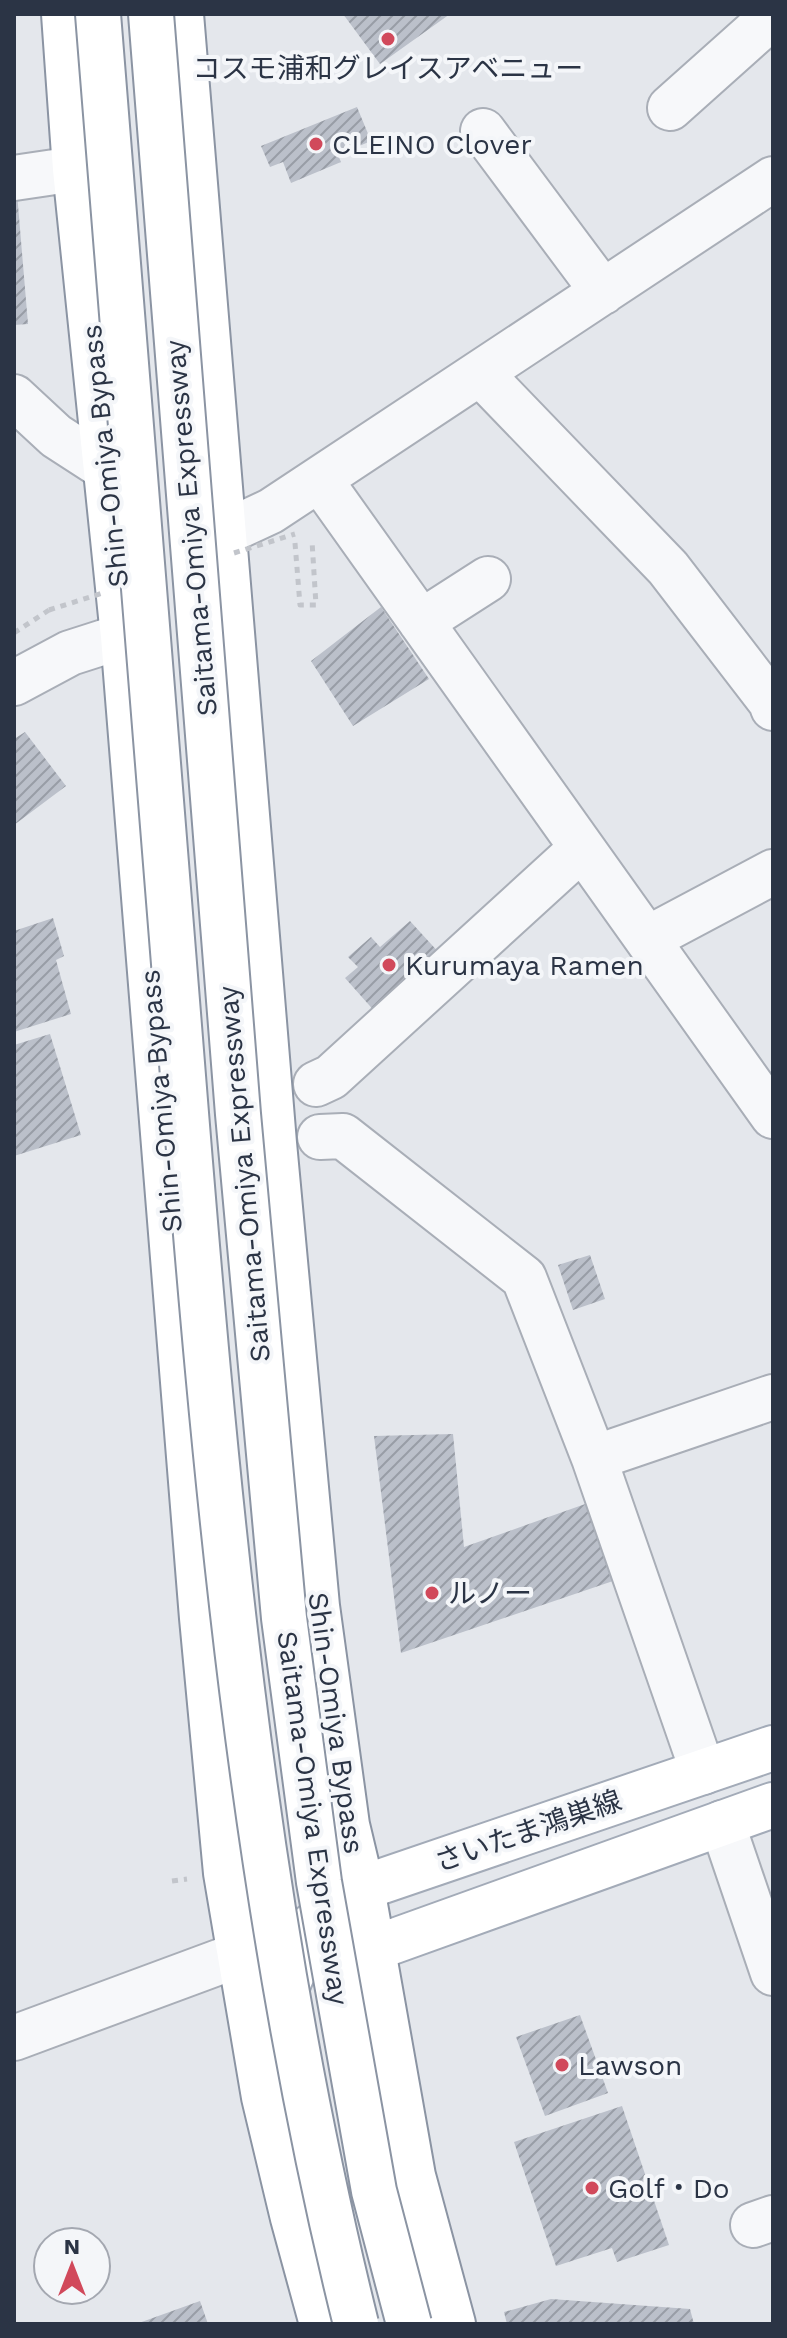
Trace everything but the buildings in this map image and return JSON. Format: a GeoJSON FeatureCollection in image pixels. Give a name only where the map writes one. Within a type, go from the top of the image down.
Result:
{"type":"FeatureCollection","features":[{"type":"Feature","properties":{"kind":"main road","name":"Shin-Omiya Bypass"},"geometry":{"type":"LineString","coordinates":[[64,14],[75,169],[123,636],[201,1603],[223,1833],[238,1955],[264,2097],[322,2324]]}},
{"type":"Feature","properties":{"kind":"main road","name":"Saitama-Omiya Expressway"},"geometry":{"type":"LineString","coordinates":[[98,14],[201,1305],[235,1648],[270,1899],[324,2195],[356,2324]]}},
{"type":"Feature","properties":{"kind":"main road","name":"Saitama-Omiya Expressway"},"geometry":{"type":"LineString","coordinates":[[151,14],[238,1114],[284,1618],[319,1882],[374,2191],[409,2324]]}},
{"type":"Feature","properties":{"kind":"main road","name":"Shin-Omiya Bypass"},"geometry":{"type":"LineString","coordinates":[[181,14],[222,534],[317,1606],[347,1825],[362,1888],[413,2176],[453,2324]]}},
{"type":"Feature","properties":{"kind":"main road","name":"さいたま鴻巣線"},"geometry":{"type":"LineString","coordinates":[[264,2097],[277,2010],[312,1926],[340,1901],[362,1888],[773,1748]]}},
{"type":"Feature","properties":{"kind":"main road","name":"さいたま鴻巣線"},"geometry":{"type":"LineString","coordinates":[[223,1833],[238,1873],[259,1908],[320,1954],[351,1955],[773,1805]]}},
{"type":"Feature","properties":{"kind":"street"},"geometry":{"type":"LineString","coordinates":[[670,108],[773,16]]}},
{"type":"Feature","properties":{"kind":"street"},"geometry":{"type":"LineString","coordinates":[[483,131],[603,292]]}},
{"type":"Feature","properties":{"kind":"street"},"geometry":{"type":"LineString","coordinates":[[14,178],[75,169]]}},
{"type":"Feature","properties":{"kind":"street"},"geometry":{"type":"LineString","coordinates":[[222,534],[271,511],[320,480],[773,179]]}},
{"type":"Feature","properties":{"kind":"street"},"geometry":{"type":"LineString","coordinates":[[480,373],[668,568],[773,708]]}},
{"type":"Feature","properties":{"kind":"street"},"geometry":{"type":"LineString","coordinates":[[14,397],[56,436],[107,469]]}},
{"type":"Feature","properties":{"kind":"street"},"geometry":{"type":"LineString","coordinates":[[320,480],[773,1116]]}},
{"type":"Feature","properties":{"kind":"street"},"geometry":{"type":"LineString","coordinates":[[421,622],[488,579]]}},
{"type":"Feature","properties":{"kind":"street"},"geometry":{"type":"LineString","coordinates":[[14,683],[70,653],[123,636]]}},
{"type":"Feature","properties":{"kind":"street"},"geometry":{"type":"LineString","coordinates":[[316,1084],[331,1077],[582,848]]}},
{"type":"Feature","properties":{"kind":"street"},"geometry":{"type":"LineString","coordinates":[[647,939],[773,872]]}},
{"type":"Feature","properties":{"kind":"street"},"geometry":{"type":"LineString","coordinates":[[320,1137],[343,1136],[524,1278],[594,1458],[703,1772]]}},
{"type":"Feature","properties":{"kind":"street"},"geometry":{"type":"LineString","coordinates":[[594,1458],[773,1397]]}},
{"type":"Feature","properties":{"kind":"street"},"geometry":{"type":"LineString","coordinates":[[722,1823],[773,1973]]}},
{"type":"Feature","properties":{"kind":"street"},"geometry":{"type":"LineString","coordinates":[[14,2038],[238,1955]]}},
{"type":"Feature","properties":{"kind":"path"},"geometry":{"type":"LineString","coordinates":[[295,534],[300,605],[316,605],[311,533]]}},
{"type":"Feature","properties":{"kind":"path"},"geometry":{"type":"LineString","coordinates":[[14,633],[49,610]]}},
{"type":"Feature","properties":{"kind":"place","name":"コスモ浦和グレイスアベニュー"},"geometry":{"type":"Point","coordinates":[388,39]}},
{"type":"Feature","properties":{"kind":"place","name":"CLEINO Clover"},"geometry":{"type":"Point","coordinates":[316,144]}},
{"type":"Feature","properties":{"kind":"place","name":"Kurumaya Ramen"},"geometry":{"type":"Point","coordinates":[389,965]}},
{"type":"Feature","properties":{"kind":"place","name":"ルノー"},"geometry":{"type":"Point","coordinates":[432,1593]}},
{"type":"Feature","properties":{"kind":"place","name":"Lawson"},"geometry":{"type":"Point","coordinates":[562,2065]}},
{"type":"Feature","properties":{"kind":"place","name":"Golf・Do"},"geometry":{"type":"Point","coordinates":[592,2188]}}]}
